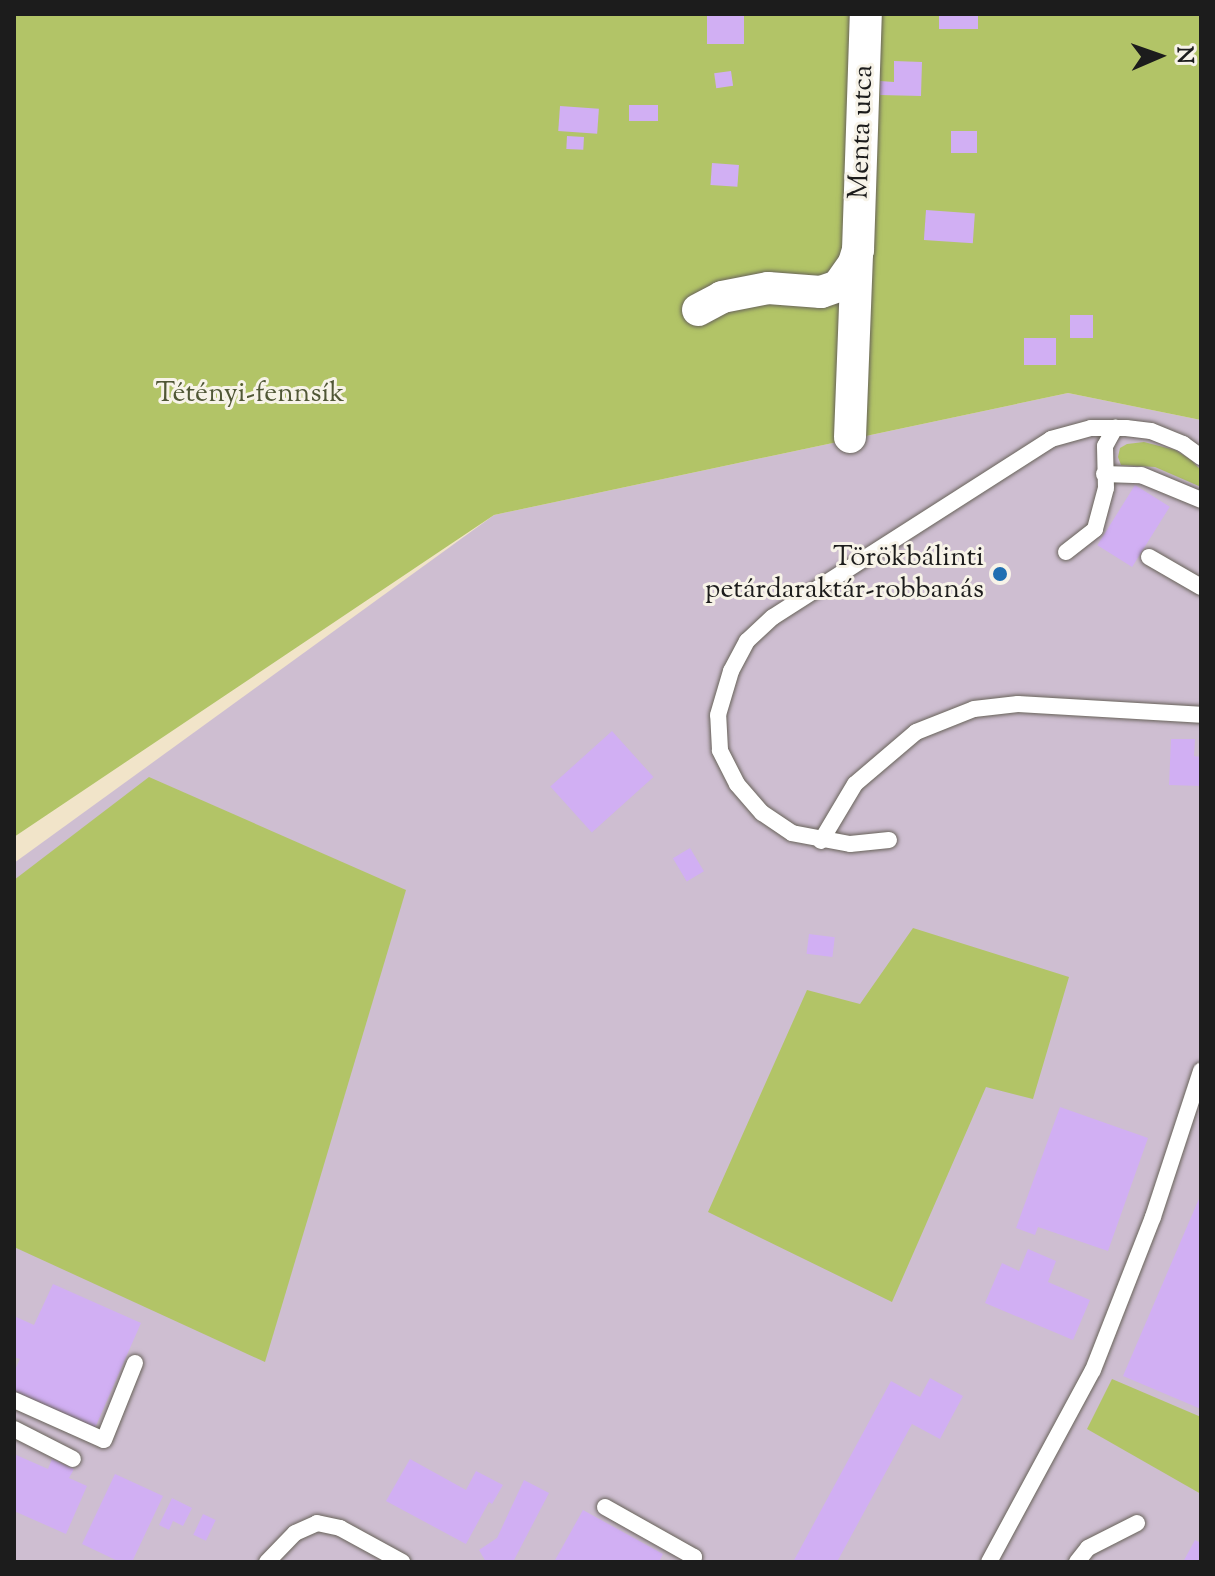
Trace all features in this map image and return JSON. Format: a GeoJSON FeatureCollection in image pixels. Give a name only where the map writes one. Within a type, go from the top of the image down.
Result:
{"type":"FeatureCollection","features":[{"type":"Feature","properties":{"kind":"street","name":"Menta utca"},"geometry":{"type":"LineString","coordinates":[[850,437],[852,262],[866,14]]}},
{"type":"Feature","properties":{"kind":"street"},"geometry":{"type":"LineString","coordinates":[[698,310],[722,297],[768,288],[821,292],[838,286],[852,262]]}},
{"type":"Feature","properties":{"kind":"lane"},"geometry":{"type":"LineString","coordinates":[[889,840],[850,844],[821,841],[792,833],[762,813],[737,784],[720,750],[718,715],[731,671],[747,641],[773,617],[1051,439],[1091,428],[1151,431],[1183,444],[1201,457]]}},
{"type":"Feature","properties":{"kind":"lane"},"geometry":{"type":"LineString","coordinates":[[1066,552],[1095,529],[1106,488],[1105,446],[1115,428]]}},
{"type":"Feature","properties":{"kind":"lane"},"geometry":{"type":"LineString","coordinates":[[1104,474],[1141,475],[1201,500]]}},
{"type":"Feature","properties":{"kind":"lane"},"geometry":{"type":"LineString","coordinates":[[1149,557],[1201,587]]}},
{"type":"Feature","properties":{"kind":"lane"},"geometry":{"type":"LineString","coordinates":[[821,841],[855,784],[916,732],[974,709],[1018,704],[1201,715]]}},
{"type":"Feature","properties":{"kind":"lane"},"geometry":{"type":"LineString","coordinates":[[989,1562],[1093,1370],[1153,1217],[1201,1071]]}},
{"type":"Feature","properties":{"kind":"lane"},"geometry":{"type":"LineString","coordinates":[[14,1400],[104,1440],[135,1363]]}},
{"type":"Feature","properties":{"kind":"lane"},"geometry":{"type":"LineString","coordinates":[[14,1429],[73,1459]]}},
{"type":"Feature","properties":{"kind":"lane"},"geometry":{"type":"LineString","coordinates":[[605,1507],[694,1557],[692,1562]]}},
{"type":"Feature","properties":{"kind":"lane"},"geometry":{"type":"LineString","coordinates":[[267,1562],[295,1533],[317,1523],[340,1528],[380,1557],[402,1562]]}},
{"type":"Feature","properties":{"kind":"lane"},"geometry":{"type":"LineString","coordinates":[[1077,1562],[1088,1548],[1137,1523]]}},
{"type":"Feature","properties":{"kind":"shaded area"},"geometry":{"type":"Polygon","coordinates":[[[1068,393],[1201,420],[1201,1562],[14,1562],[14,863],[494,515],[1068,393]]]}},
{"type":"Feature","properties":{"kind":"green space","name":"Tétényi-fennsík"},"geometry":{"type":"Polygon","coordinates":[[[14,14],[1201,14],[1201,420],[1068,393],[494,515],[14,837],[14,14]]]}},
{"type":"Feature","properties":{"kind":"green space"},"geometry":{"type":"Polygon","coordinates":[[[1144,442],[1175,450],[1191,460],[1201,470],[1201,487],[1155,467],[1121,465],[1118,457],[1120,448],[1144,442]]]}},
{"type":"Feature","properties":{"kind":"green space"},"geometry":{"type":"Polygon","coordinates":[[[149,777],[406,890],[265,1362],[14,1247],[14,880],[149,777]]]}},
{"type":"Feature","properties":{"kind":"green space"},"geometry":{"type":"Polygon","coordinates":[[[913,928],[1069,977],[1033,1099],[986,1087],[892,1302],[708,1212],[807,990],[860,1004],[913,928]]]}},
{"type":"Feature","properties":{"kind":"green space"},"geometry":{"type":"Polygon","coordinates":[[[1112,1379],[1201,1417],[1201,1494],[1087,1429],[1112,1379]]]}},
{"type":"Feature","properties":{"kind":"building"},"geometry":{"type":"Polygon","coordinates":[[[939,14],[978,14],[978,29],[939,29],[939,14]]]}},
{"type":"Feature","properties":{"kind":"building"},"geometry":{"type":"Polygon","coordinates":[[[707,16],[744,16],[744,44],[707,44],[707,16]]]}},
{"type":"Feature","properties":{"kind":"building"},"geometry":{"type":"Polygon","coordinates":[[[894,61],[922,62],[921,96],[880,95],[880,81],[894,82],[894,61]]]}},
{"type":"Feature","properties":{"kind":"building"},"geometry":{"type":"Polygon","coordinates":[[[731,71],[733,86],[716,88],[714,73],[731,71]]]}},
{"type":"Feature","properties":{"kind":"building"},"geometry":{"type":"Polygon","coordinates":[[[629,105],[658,105],[658,121],[629,121],[629,105]]]}},
{"type":"Feature","properties":{"kind":"building"},"geometry":{"type":"Polygon","coordinates":[[[560,106],[599,109],[597,134],[558,131],[560,106]]]}},
{"type":"Feature","properties":{"kind":"building"},"geometry":{"type":"Polygon","coordinates":[[[951,131],[977,131],[977,153],[951,153],[951,131]]]}},
{"type":"Feature","properties":{"kind":"building"},"geometry":{"type":"Polygon","coordinates":[[[567,136],[584,137],[583,150],[566,149],[567,136]]]}},
{"type":"Feature","properties":{"kind":"building"},"geometry":{"type":"Polygon","coordinates":[[[712,163],[739,165],[737,187],[710,185],[712,163]]]}},
{"type":"Feature","properties":{"kind":"building"},"geometry":{"type":"Polygon","coordinates":[[[926,210],[975,213],[973,243],[924,240],[926,210]]]}},
{"type":"Feature","properties":{"kind":"building"},"geometry":{"type":"Polygon","coordinates":[[[1070,315],[1093,315],[1093,338],[1070,338],[1070,315]]]}},
{"type":"Feature","properties":{"kind":"building"},"geometry":{"type":"Polygon","coordinates":[[[1024,338],[1056,338],[1056,365],[1024,365],[1024,338]]]}},
{"type":"Feature","properties":{"kind":"building"},"geometry":{"type":"Polygon","coordinates":[[[1135,485],[1170,507],[1132,567],[1097,545],[1135,485]]]}},
{"type":"Feature","properties":{"kind":"building"},"geometry":{"type":"Polygon","coordinates":[[[612,731],[653,777],[592,833],[550,787],[612,731]]]}},
{"type":"Feature","properties":{"kind":"building"},"geometry":{"type":"Polygon","coordinates":[[[1171,739],[1195,739],[1194,756],[1201,757],[1201,786],[1169,785],[1171,739]]]}},
{"type":"Feature","properties":{"kind":"building"},"geometry":{"type":"Polygon","coordinates":[[[690,848],[704,871],[687,881],[673,858],[690,848]]]}},
{"type":"Feature","properties":{"kind":"building"},"geometry":{"type":"Polygon","coordinates":[[[809,934],[835,937],[832,957],[807,954],[809,934]]]}},
{"type":"Feature","properties":{"kind":"building"},"geometry":{"type":"Polygon","coordinates":[[[1060,1107],[1148,1138],[1108,1251],[1038,1227],[1035,1235],[1016,1228],[1060,1107]]]}},
{"type":"Feature","properties":{"kind":"building"},"geometry":{"type":"Polygon","coordinates":[[[1201,1194],[1201,1409],[1123,1376],[1201,1194]]]}},
{"type":"Feature","properties":{"kind":"building"},"geometry":{"type":"Polygon","coordinates":[[[1028,1249],[1056,1261],[1048,1282],[1090,1300],[1073,1340],[985,1303],[1002,1263],[1019,1271],[1028,1249]]]}},
{"type":"Feature","properties":{"kind":"building"},"geometry":{"type":"Polygon","coordinates":[[[53,1284],[141,1323],[95,1428],[14,1392],[14,1372],[20,1359],[14,1357],[14,1316],[34,1325],[53,1284]]]}},
{"type":"Feature","properties":{"kind":"building"},"geometry":{"type":"Polygon","coordinates":[[[930,1378],[963,1396],[940,1439],[912,1424],[837,1562],[793,1562],[891,1381],[920,1397],[930,1378]]]}},
{"type":"Feature","properties":{"kind":"building"},"geometry":{"type":"Polygon","coordinates":[[[14,1454],[48,1469],[52,1459],[74,1469],[69,1478],[87,1486],[66,1534],[14,1511],[14,1454]]]}},
{"type":"Feature","properties":{"kind":"building"},"geometry":{"type":"Polygon","coordinates":[[[410,1459],[466,1490],[476,1471],[503,1485],[492,1504],[489,1502],[466,1544],[386,1501],[410,1459]]]}},
{"type":"Feature","properties":{"kind":"building"},"geometry":{"type":"Polygon","coordinates":[[[115,1474],[163,1496],[132,1562],[120,1562],[82,1544],[115,1474]]]}},
{"type":"Feature","properties":{"kind":"building"},"geometry":{"type":"Polygon","coordinates":[[[524,1480],[549,1493],[513,1562],[486,1562],[479,1550],[497,1538],[524,1480]]]}},
{"type":"Feature","properties":{"kind":"building"},"geometry":{"type":"Polygon","coordinates":[[[172,1498],[192,1508],[183,1526],[173,1521],[169,1530],[159,1525],[172,1498]]]}},
{"type":"Feature","properties":{"kind":"building"},"geometry":{"type":"Polygon","coordinates":[[[583,1510],[663,1554],[659,1562],[554,1562],[583,1510]]]}},
{"type":"Feature","properties":{"kind":"building"},"geometry":{"type":"Polygon","coordinates":[[[203,1514],[216,1520],[206,1541],[193,1535],[203,1514]]]}},
{"type":"Feature","properties":{"kind":"building"},"geometry":{"type":"Polygon","coordinates":[[[1195,1540],[1201,1543],[1201,1562],[1183,1562],[1195,1540]]]}},
{"type":"Feature","properties":{"kind":"place","name":"Törökbálinti petárdaraktár-robbanás"},"geometry":{"type":"Point","coordinates":[1000,574]}}]}
